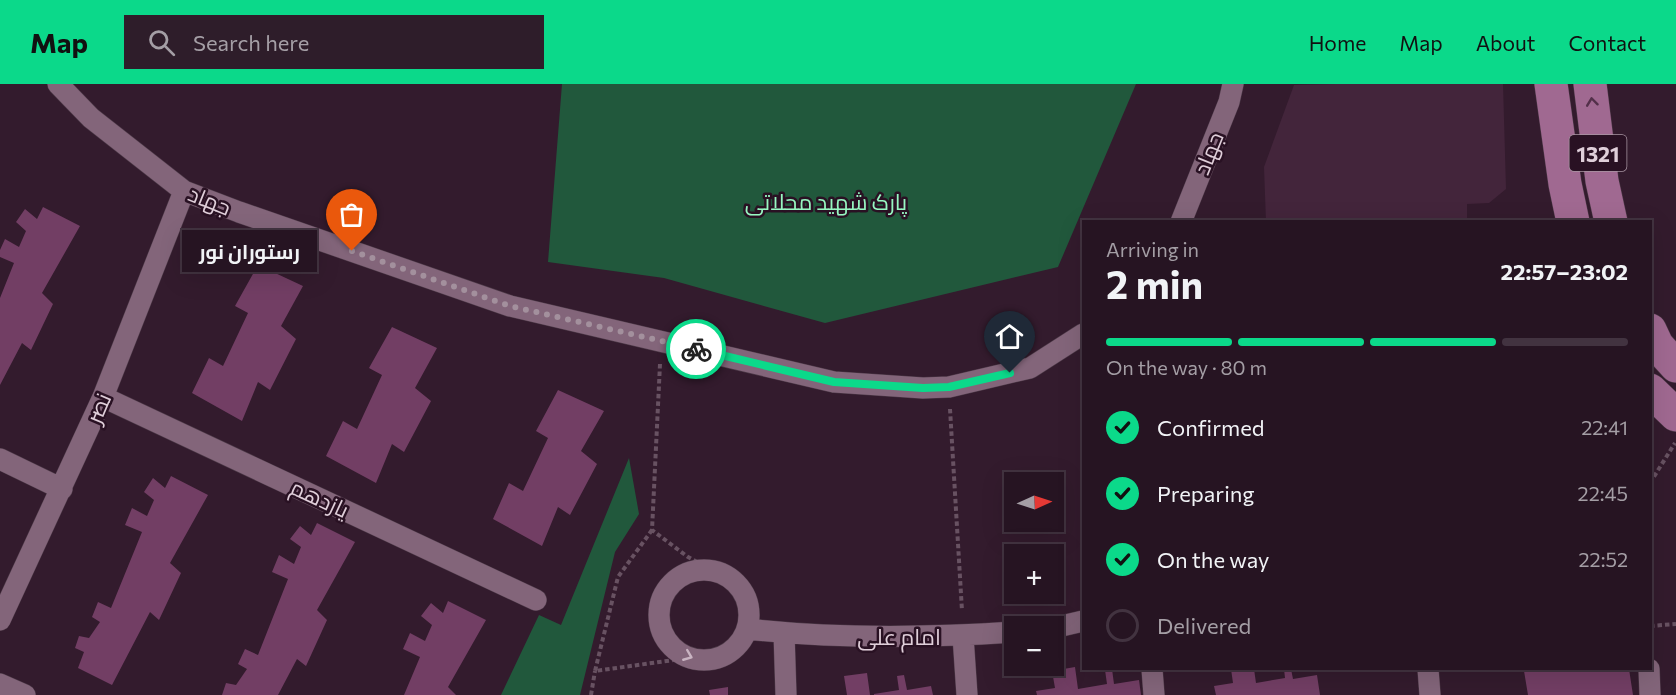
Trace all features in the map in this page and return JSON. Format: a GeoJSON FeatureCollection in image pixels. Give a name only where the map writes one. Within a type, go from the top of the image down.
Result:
{"type":"FeatureCollection","features":[{"type":"Feature","properties":{"kind":"main road","name":"1321"},"geometry":{"type":"LineString","coordinates":[[1551,84],[1565,184],[1573,220]]}},
{"type":"Feature","properties":{"kind":"main road","name":"1321"},"geometry":{"type":"LineString","coordinates":[[1590,84],[1602,181],[1611,220]]}},
{"type":"Feature","properties":{"kind":"main road"},"geometry":{"type":"LineString","coordinates":[[1652,334],[1658,345],[1676,366]]}},
{"type":"Feature","properties":{"kind":"main road"},"geometry":{"type":"LineString","coordinates":[[1652,392],[1676,415]]}},
{"type":"Feature","properties":{"kind":"street","name":"جهاد"},"geometry":{"type":"LineString","coordinates":[[58,84],[91,118],[184,191],[510,306],[834,382],[923,388],[949,387],[1030,368],[1082,335]]}},
{"type":"Feature","properties":{"kind":"street","name":"جهاد"},"geometry":{"type":"LineString","coordinates":[[1182,220],[1233,84]]}},
{"type":"Feature","properties":{"kind":"street"},"geometry":{"type":"LineString","coordinates":[[1556,220],[1565,184]]}},
{"type":"Feature","properties":{"kind":"street","name":"نصر"},"geometry":{"type":"LineString","coordinates":[[0,620],[103,397],[184,191]]}},
{"type":"Feature","properties":{"kind":"street","name":"یازدهم"},"geometry":{"type":"LineString","coordinates":[[103,397],[536,600]]}},
{"type":"Feature","properties":{"kind":"street"},"geometry":{"type":"LineString","coordinates":[[0,459],[62,489]]}},
{"type":"Feature","properties":{"kind":"street"},"geometry":{"type":"LineString","coordinates":[[697,570],[712,570],[738,585],[746,598],[749,614],[748,629],[741,642],[724,656],[703,661],[688,658],[675,651],[660,626],[659,610],[663,596],[671,584],[683,575],[697,570]]}},
{"type":"Feature","properties":{"kind":"street"},"geometry":{"type":"LineString","coordinates":[[1064,625],[1082,621]]}},
{"type":"Feature","properties":{"kind":"street","name":"امام علی"},"geometry":{"type":"LineString","coordinates":[[748,629],[784,633],[887,637],[1004,633]]}},
{"type":"Feature","properties":{"kind":"street"},"geometry":{"type":"LineString","coordinates":[[784,633],[786,695]]}},
{"type":"Feature","properties":{"kind":"street"},"geometry":{"type":"LineString","coordinates":[[963,636],[967,695]]}},
{"type":"Feature","properties":{"kind":"street"},"geometry":{"type":"LineString","coordinates":[[1152,670],[1154,695]]}},
{"type":"Feature","properties":{"kind":"street"},"geometry":{"type":"LineString","coordinates":[[1428,670],[1430,695]]}},
{"type":"Feature","properties":{"kind":"street"},"geometry":{"type":"LineString","coordinates":[[1648,670],[1650,695]]}},
{"type":"Feature","properties":{"kind":"street"},"geometry":{"type":"LineString","coordinates":[[0,684],[26,695]]}},
{"type":"Feature","properties":{"kind":"path"},"geometry":{"type":"LineString","coordinates":[[591,695],[618,577],[652,530],[661,341]]}},
{"type":"Feature","properties":{"kind":"path"},"geometry":{"type":"LineString","coordinates":[[949,387],[963,636]]}},
{"type":"Feature","properties":{"kind":"path"},"geometry":{"type":"LineString","coordinates":[[1652,480],[1676,441]]}},
{"type":"Feature","properties":{"kind":"path"},"geometry":{"type":"LineString","coordinates":[[652,530],[688,557],[712,570]]}},
{"type":"Feature","properties":{"kind":"path"},"geometry":{"type":"LineString","coordinates":[[1652,626],[1676,624]]}},
{"type":"Feature","properties":{"kind":"path"},"geometry":{"type":"LineString","coordinates":[[595,671],[688,658]]}},
{"type":"Feature","properties":{"kind":"shaded area"},"geometry":{"type":"Polygon","coordinates":[[[1503,84],[1506,189],[1489,203],[1467,204],[1467,220],[1266,220],[1264,167],[1294,85],[1503,84]]]}},
{"type":"Feature","properties":{"kind":"green space","name":"پارک شهید محلاتی"},"geometry":{"type":"Polygon","coordinates":[[[562,84],[1136,84],[1058,267],[825,323],[664,278],[548,262],[562,84]]]}},
{"type":"Feature","properties":{"kind":"green space"},"geometry":{"type":"Polygon","coordinates":[[[629,458],[639,514],[615,552],[580,695],[501,695],[539,615],[561,625],[629,458]]]}},
{"type":"Feature","properties":{"kind":"building"},"geometry":{"type":"Polygon","coordinates":[[[43,207],[80,226],[42,293],[53,304],[31,350],[22,343],[0,385],[0,298],[14,263],[0,257],[0,250],[5,239],[19,247],[26,231],[16,222],[25,209],[37,219],[43,207]]]}},
{"type":"Feature","properties":{"kind":"building"},"geometry":{"type":"Polygon","coordinates":[[[258,265],[303,286],[281,326],[296,339],[270,390],[258,382],[242,421],[192,393],[209,358],[223,366],[248,313],[235,306],[258,265]]]}},
{"type":"Feature","properties":{"kind":"building"},"geometry":{"type":"Polygon","coordinates":[[[392,327],[437,348],[415,388],[431,401],[404,452],[392,444],[376,483],[326,456],[343,421],[357,429],[382,375],[369,368],[392,327]]]}},
{"type":"Feature","properties":{"kind":"building"},"geometry":{"type":"Polygon","coordinates":[[[558,390],[604,411],[581,451],[597,464],[570,515],[558,507],[542,546],[493,519],[509,483],[523,491],[548,438],[536,431],[558,390]]]}},
{"type":"Feature","properties":{"kind":"building"},"geometry":{"type":"Polygon","coordinates":[[[171,476],[208,495],[170,563],[181,573],[159,620],[150,612],[112,685],[78,668],[84,652],[75,648],[79,636],[89,638],[100,622],[92,617],[98,602],[111,608],[142,532],[125,525],[132,508],[147,516],[154,500],[144,492],[153,478],[165,488],[171,476]]]}},
{"type":"Feature","properties":{"kind":"building"},"geometry":{"type":"Polygon","coordinates":[[[317,523],[355,542],[317,610],[327,620],[306,666],[297,659],[278,695],[222,695],[226,683],[236,685],[247,669],[238,664],[245,649],[258,655],[288,579],[272,572],[279,555],[294,564],[301,547],[290,539],[300,526],[311,535],[317,523]]]}},
{"type":"Feature","properties":{"kind":"building"},"geometry":{"type":"Polygon","coordinates":[[[448,601],[486,620],[448,687],[456,695],[404,695],[420,657],[403,649],[410,633],[425,641],[432,625],[421,616],[431,603],[443,613],[448,601]]]}},
{"type":"Feature","properties":{"kind":"building"},"geometry":{"type":"Polygon","coordinates":[[[1075,667],[1078,689],[1107,684],[1105,670],[1112,670],[1114,684],[1139,680],[1141,695],[1037,695],[1036,691],[1055,688],[1053,676],[1064,676],[1064,669],[1075,667]]]}},
{"type":"Feature","properties":{"kind":"building"},"geometry":{"type":"Polygon","coordinates":[[[1231,670],[1254,670],[1256,683],[1285,678],[1284,670],[1291,670],[1293,679],[1317,675],[1320,695],[1216,695],[1214,686],[1233,683],[1231,670]]]}},
{"type":"Feature","properties":{"kind":"building"},"geometry":{"type":"Polygon","coordinates":[[[1629,670],[1633,695],[1528,695],[1524,671],[1629,670]]]}},
{"type":"Feature","properties":{"kind":"building"},"geometry":{"type":"Polygon","coordinates":[[[867,673],[870,695],[847,695],[844,676],[867,673]]]}},
{"type":"Feature","properties":{"kind":"building"},"geometry":{"type":"Polygon","coordinates":[[[904,675],[907,690],[931,686],[933,695],[874,695],[899,690],[897,676],[904,675]]]}},
{"type":"Feature","properties":{"kind":"building"},"geometry":{"type":"Polygon","coordinates":[[[728,687],[728,695],[710,695],[709,690],[728,687]]]}},
{"type":"Feature","properties":{"kind":"way so far"},"geometry":{"type":"LineString","coordinates":[[352,251],[510,306],[696,349]]}},
{"type":"Feature","properties":{"kind":"place","name":"رستوران نور"},"geometry":{"type":"Point","coordinates":[352,251]}},
{"type":"Feature","properties":{"kind":"route"},"geometry":{"type":"LineString","coordinates":[[696,349],[834,382],[923,388],[949,387],[1010,373]]}}]}
